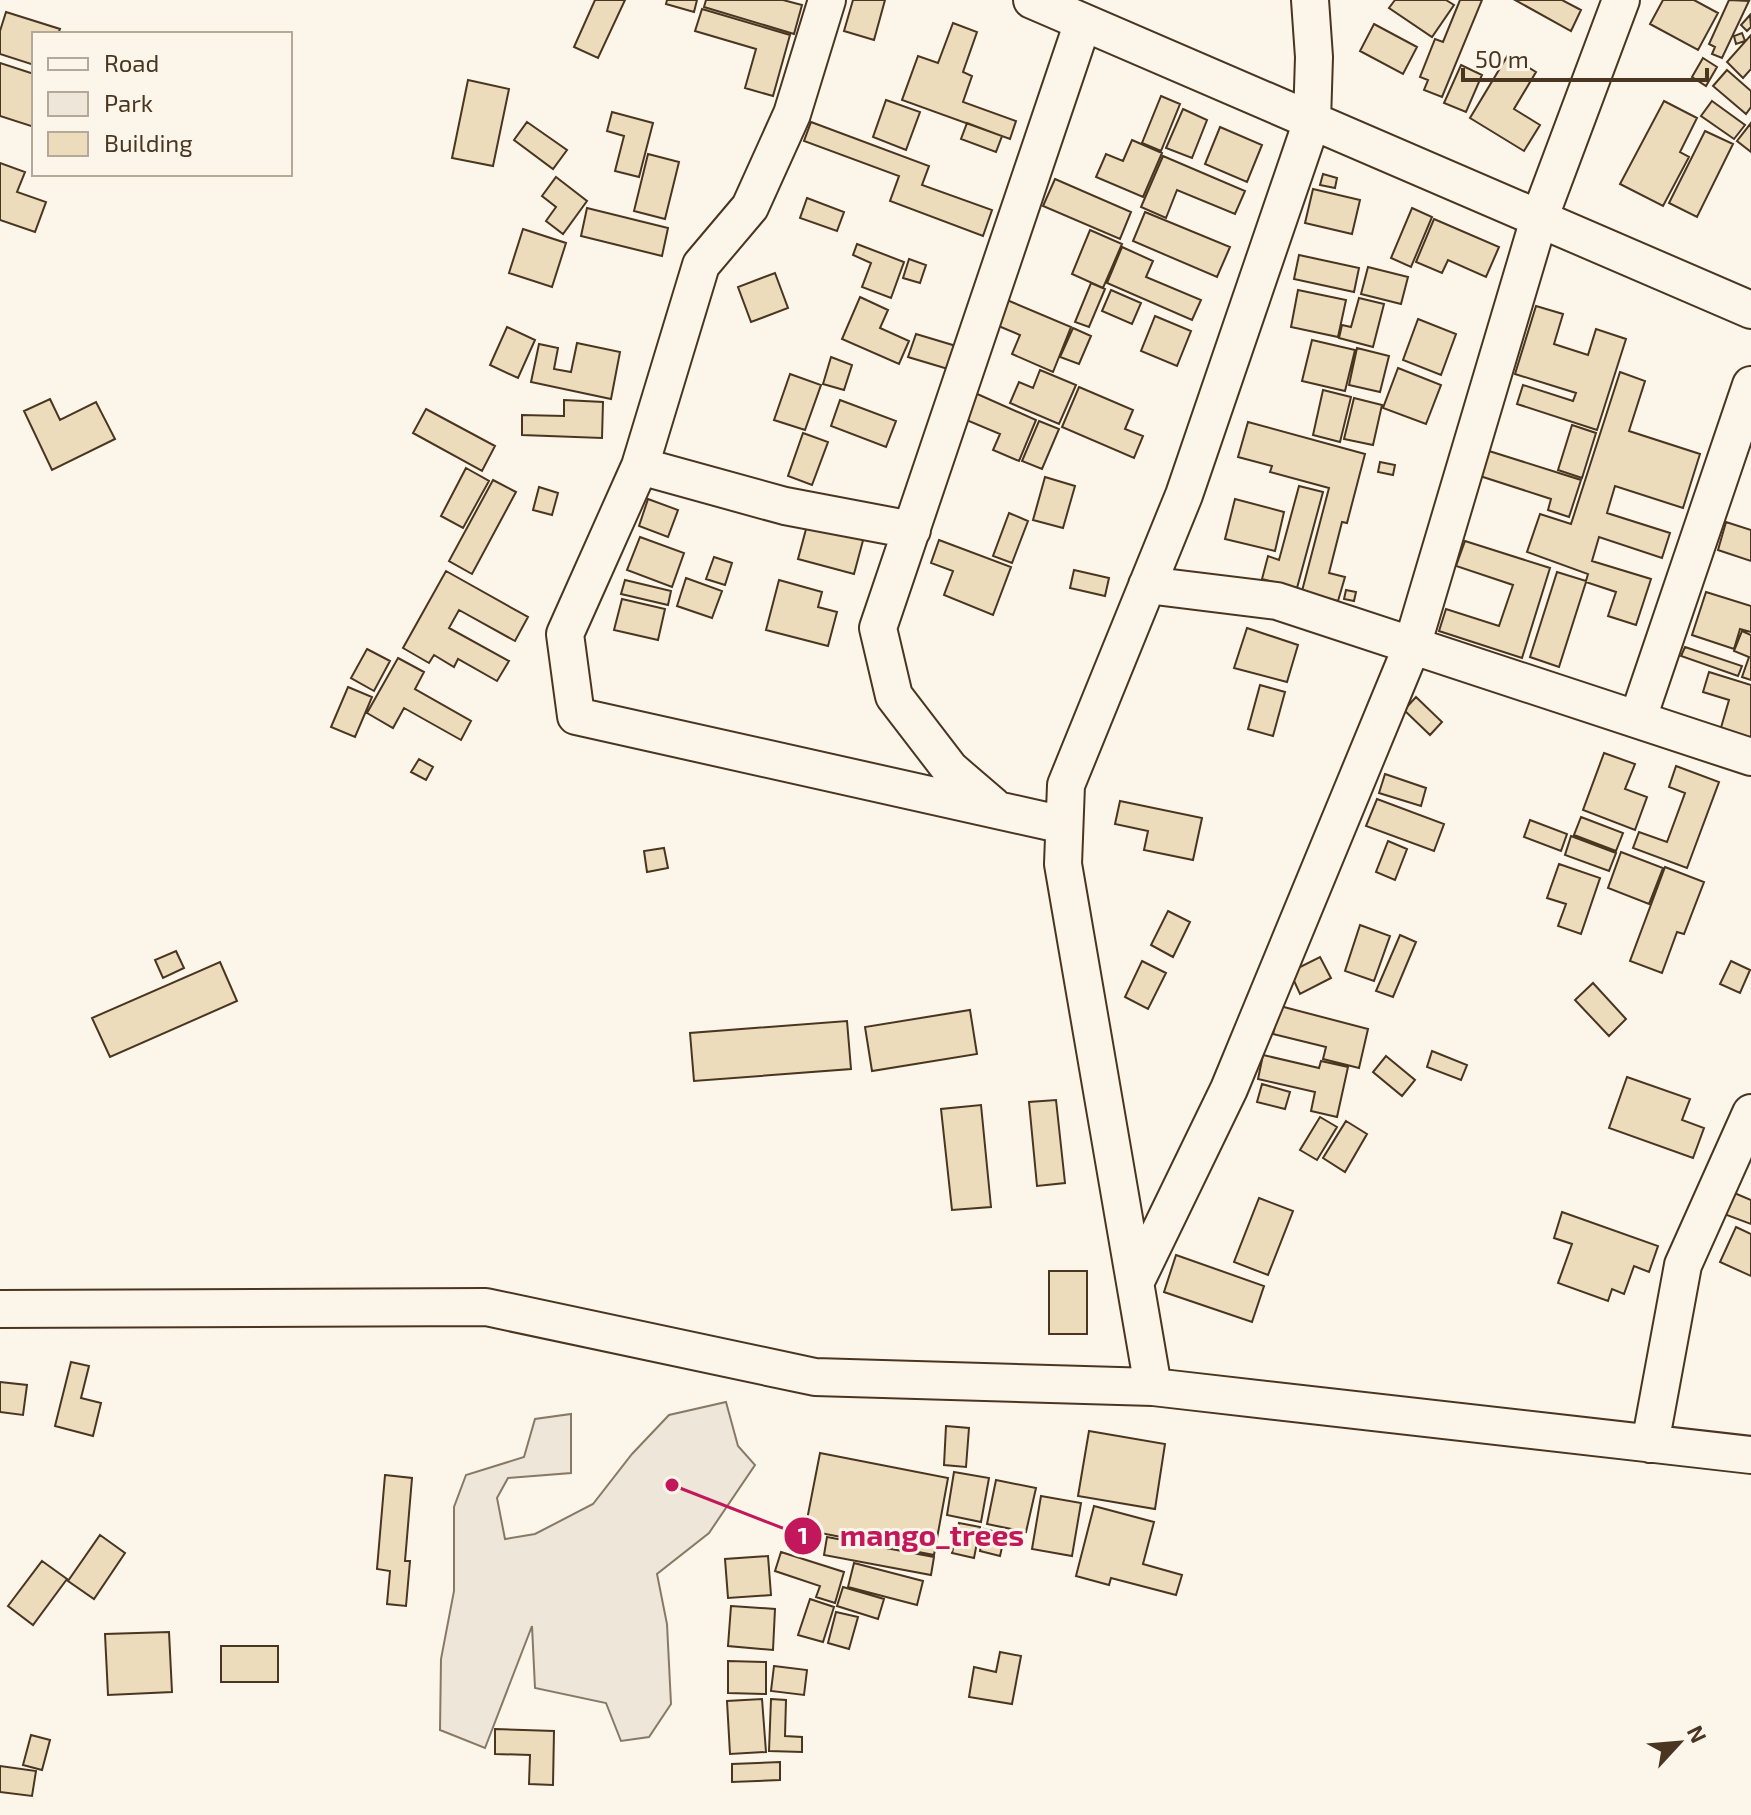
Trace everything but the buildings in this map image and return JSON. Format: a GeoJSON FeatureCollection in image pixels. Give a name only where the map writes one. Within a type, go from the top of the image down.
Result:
{"type":"FeatureCollection","features":[{"type":"Feature","properties":{"kind":"street"},"geometry":{"type":"LineString","coordinates":[[827,0],[792,114],[750,207],[701,265],[640,466],[565,634],[576,716],[1064,825]]}},
{"type":"Feature","properties":{"kind":"street"},"geometry":{"type":"LineString","coordinates":[[1032,0],[1751,310]]}},
{"type":"Feature","properties":{"kind":"street"},"geometry":{"type":"LineString","coordinates":[[1153,1387],[1063,864],[1066,785],[1184,495],[1312,121],[1314,57],[1310,0]]}},
{"type":"Feature","properties":{"kind":"street"},"geometry":{"type":"LineString","coordinates":[[1136,1281],[1229,1089],[1412,646],[1539,219],[1621,0]]}},
{"type":"Feature","properties":{"kind":"street"},"geometry":{"type":"LineString","coordinates":[[996,810],[950,769],[894,696],[878,628],[1083,22]]}},
{"type":"Feature","properties":{"kind":"street"},"geometry":{"type":"LineString","coordinates":[[1638,718],[1751,385]]}},
{"type":"Feature","properties":{"kind":"street"},"geometry":{"type":"LineString","coordinates":[[640,466],[785,506],[912,530]]}},
{"type":"Feature","properties":{"kind":"street"},"geometry":{"type":"LineString","coordinates":[[1147,585],[1277,601],[1751,757]]}},
{"type":"Feature","properties":{"kind":"street"},"geometry":{"type":"LineString","coordinates":[[1650,1444],[1683,1265],[1751,1113]]}},
{"type":"Feature","properties":{"kind":"street"},"geometry":{"type":"LineString","coordinates":[[0,1309],[486,1307],[815,1377],[1153,1387],[1751,1455]]}},
{"type":"Feature","properties":{"kind":"green space"},"geometry":{"type":"Polygon","coordinates":[[[726,1402],[738,1446],[755,1465],[709,1533],[657,1574],[667,1624],[671,1704],[649,1737],[621,1741],[606,1703],[535,1688],[532,1626],[485,1748],[440,1730],[441,1659],[454,1591],[454,1507],[466,1475],[524,1457],[535,1419],[571,1414],[571,1473],[508,1478],[497,1498],[505,1539],[535,1534],[593,1504],[632,1454],[669,1415],[726,1402]]]}},
{"type":"Feature","properties":{"kind":"place","name":"mango_trees"},"geometry":{"type":"Point","coordinates":[672,1485]}}]}
